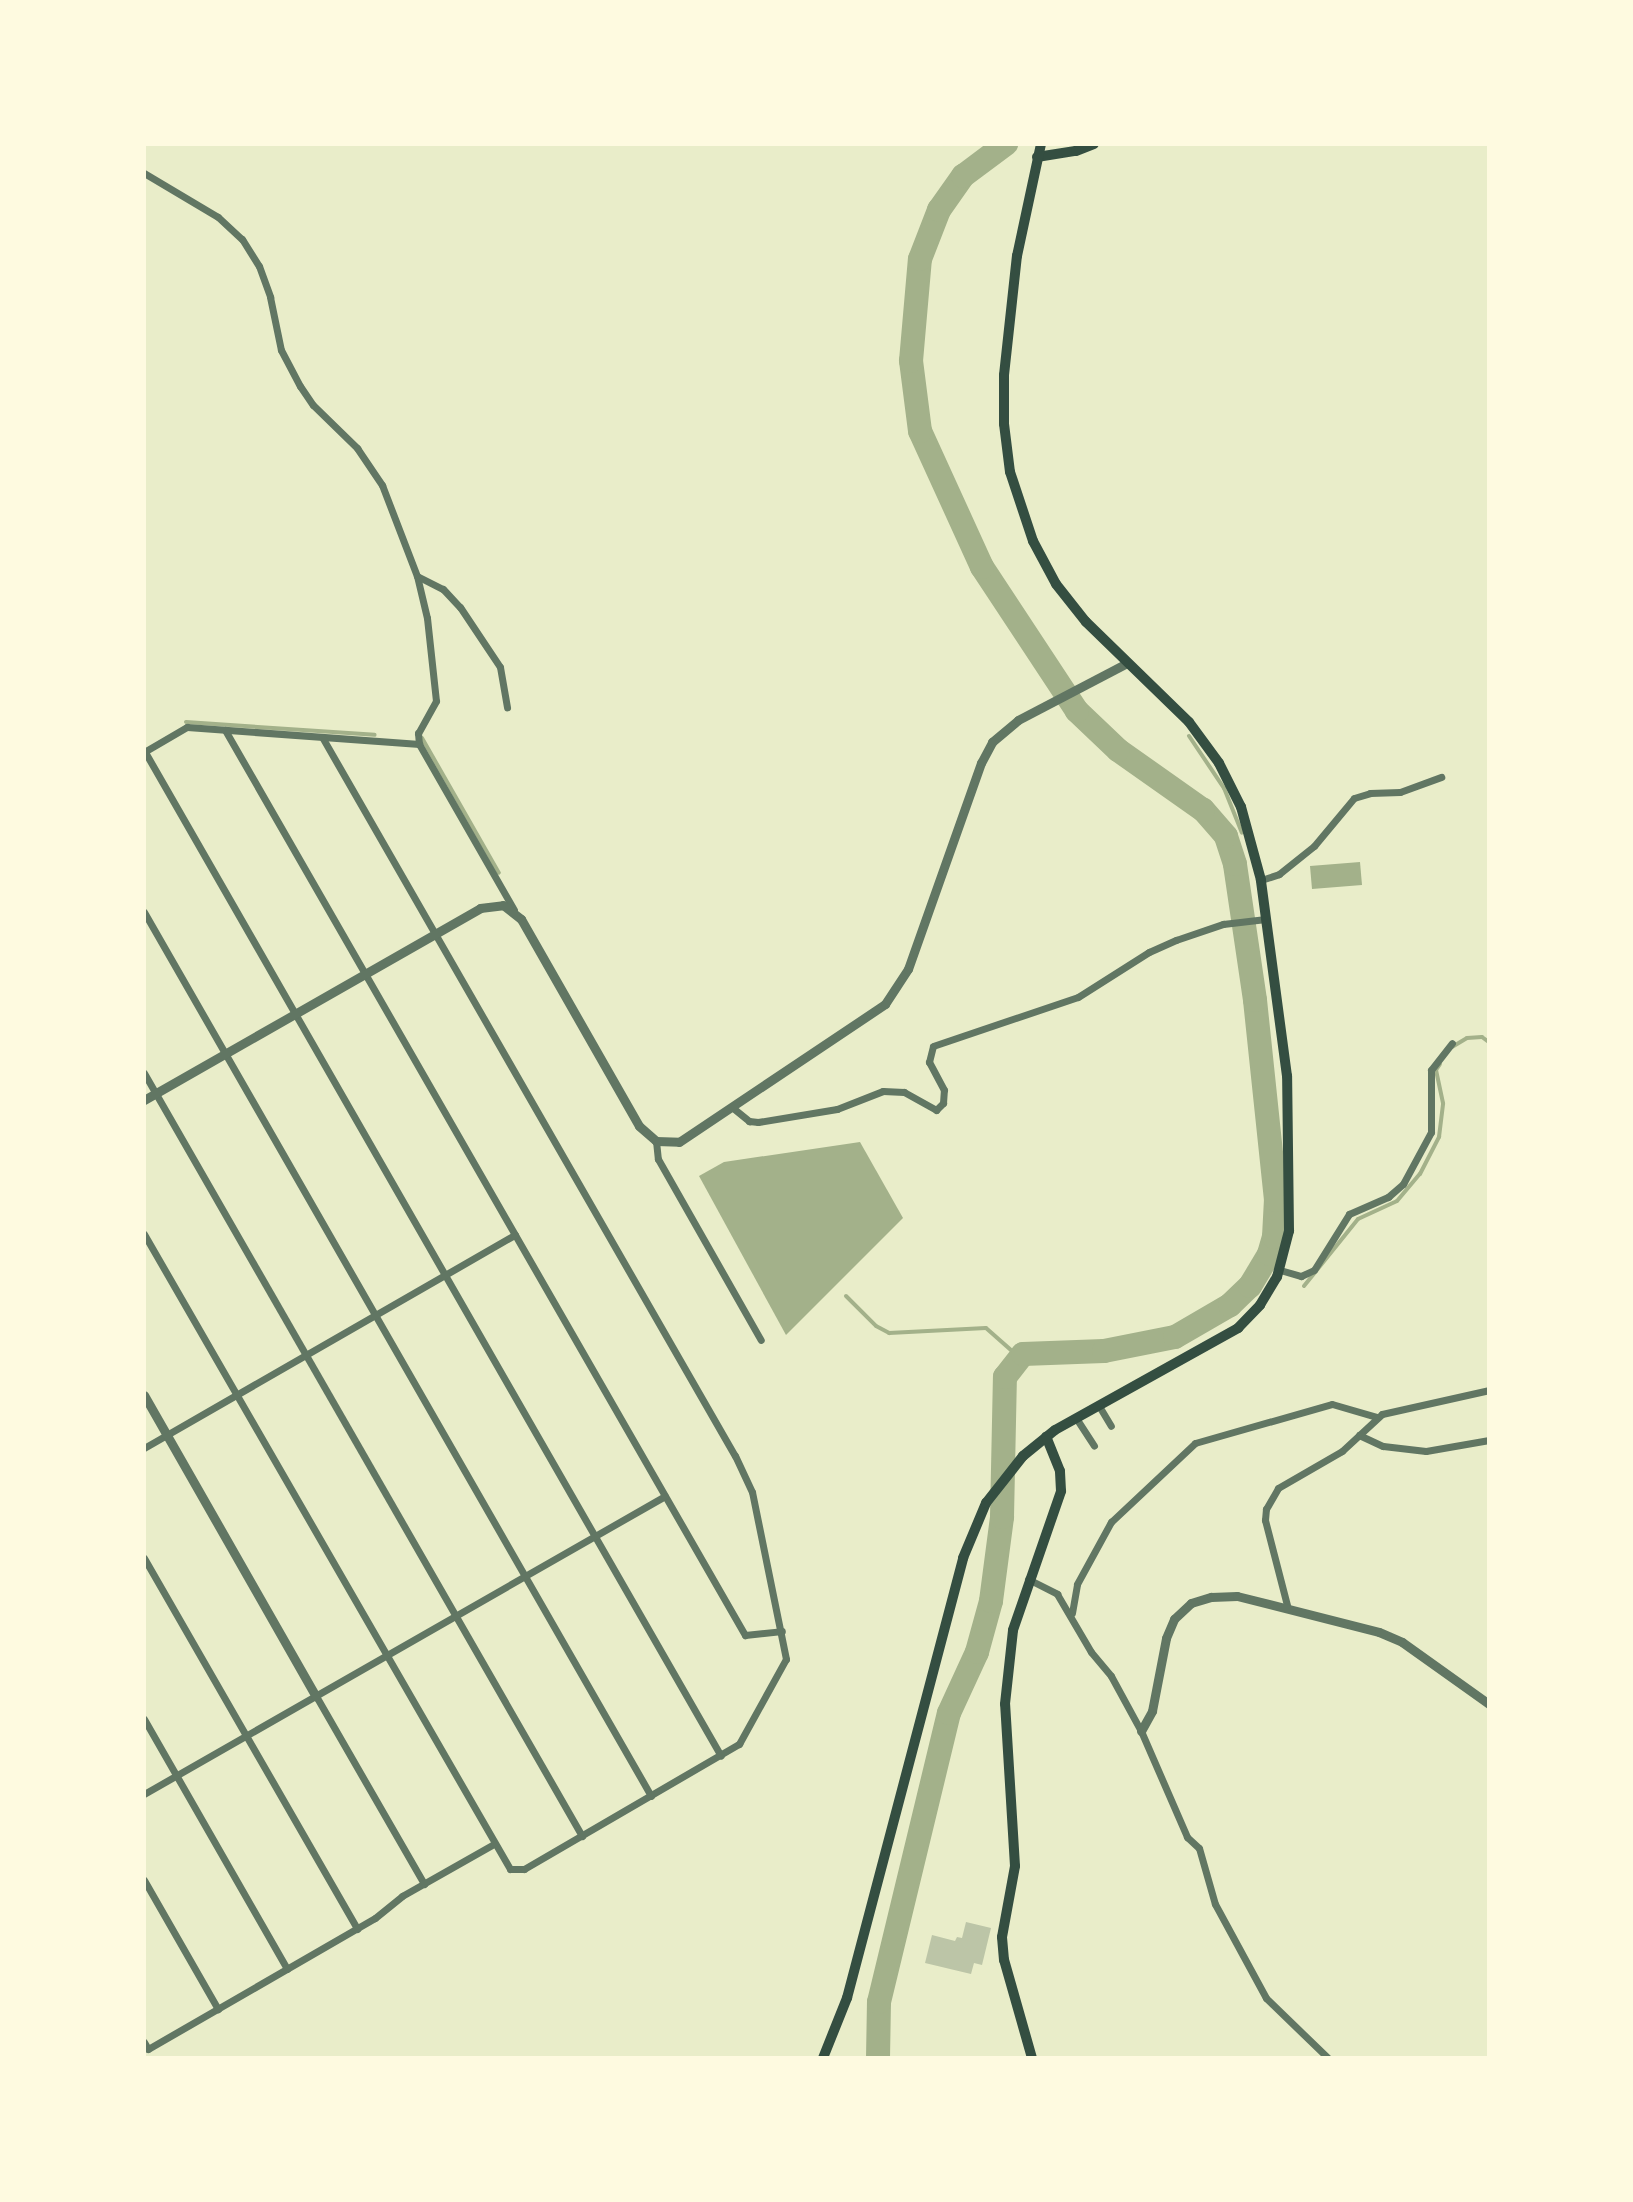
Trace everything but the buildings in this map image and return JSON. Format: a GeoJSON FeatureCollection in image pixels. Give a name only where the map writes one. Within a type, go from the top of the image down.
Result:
{"type":"FeatureCollection","features":[{"type":"Feature","properties":{"kind":"main road"},"geometry":{"type":"LineString","coordinates":[[823,2058],[841,2018],[959,1573],[979,1515],[997,1486],[1023,1456],[1046,1437],[1226,1337],[1260,1305],[1280,1270],[1289,1231],[1290,1115],[1262,919],[1261,880],[1250,831],[1219,763],[1189,722],[1086,622],[1056,584],[1033,541],[1010,472],[1004,424],[1004,375],[1017,256],[1039,152],[1076,151],[1094,144]]}},
{"type":"Feature","properties":{"kind":"main road"},"geometry":{"type":"LineString","coordinates":[[1032,2058],[1004,1960],[1002,1937],[1015,1866],[1005,1704],[1013,1630],[1028,1579],[1061,1491],[1060,1471],[1046,1437]]}},
{"type":"Feature","properties":{"kind":"street"},"geometry":{"type":"LineString","coordinates":[[144,173],[218,217],[251,252],[270,297],[277,338],[286,362],[313,405],[371,466],[391,506],[425,604],[436,688],[432,713],[418,733],[419,744],[639,1126],[656,1141],[679,1142],[874,1013],[895,994],[908,969],[986,752],[1008,726],[1127,663]]}},
{"type":"Feature","properties":{"kind":"street"},"geometry":{"type":"LineString","coordinates":[[417,576],[443,589],[460,607],[500,667],[507,707]]}},
{"type":"Feature","properties":{"kind":"street"},"geometry":{"type":"LineString","coordinates":[[419,744],[187,727],[145,752],[721,1756]]}},
{"type":"Feature","properties":{"kind":"street"},"geometry":{"type":"LineString","coordinates":[[225,730],[745,1635],[782,1631]]}},
{"type":"Feature","properties":{"kind":"street"},"geometry":{"type":"LineString","coordinates":[[144,1234],[505,1864],[517,1871],[741,1742],[785,1665],[782,1631],[758,1510],[744,1473],[322,737]]}},
{"type":"Feature","properties":{"kind":"street"},"geometry":{"type":"LineString","coordinates":[[1261,880],[1279,874],[1314,846],[1354,798],[1370,793],[1400,792],[1441,777]]}},
{"type":"Feature","properties":{"kind":"street"},"geometry":{"type":"LineString","coordinates":[[144,1100],[491,904],[514,910]]}},
{"type":"Feature","properties":{"kind":"street"},"geometry":{"type":"LineString","coordinates":[[144,912],[651,1796]]}},
{"type":"Feature","properties":{"kind":"street"},"geometry":{"type":"LineString","coordinates":[[733,1108],[749,1121],[758,1122],[837,1109],[883,1091],[904,1092],[936,1110],[943,1103],[944,1090],[929,1062],[933,1046],[1078,997],[1149,952],[1223,924],[1262,919]]}},
{"type":"Feature","properties":{"kind":"street"},"geometry":{"type":"LineString","coordinates":[[1280,1270],[1301,1276],[1314,1270],[1349,1214],[1388,1197],[1403,1184],[1431,1132],[1431,1070],[1452,1043]]}},
{"type":"Feature","properties":{"kind":"street"},"geometry":{"type":"LineString","coordinates":[[144,1073],[582,1836]]}},
{"type":"Feature","properties":{"kind":"street"},"geometry":{"type":"LineString","coordinates":[[656,1141],[658,1159],[761,1340]]}},
{"type":"Feature","properties":{"kind":"street"},"geometry":{"type":"LineString","coordinates":[[144,1448],[515,1235]]}},
{"type":"Feature","properties":{"kind":"street"},"geometry":{"type":"LineString","coordinates":[[1071,1614],[1077,1584],[1111,1522],[1195,1443],[1332,1404],[1377,1417],[1489,1390]]}},
{"type":"Feature","properties":{"kind":"street"},"geometry":{"type":"LineString","coordinates":[[144,1395],[424,1884]]}},
{"type":"Feature","properties":{"kind":"street"},"geometry":{"type":"LineString","coordinates":[[1099,1406],[1111,1426]]}},
{"type":"Feature","properties":{"kind":"street"},"geometry":{"type":"LineString","coordinates":[[1288,1609],[1266,1532],[1266,1509],[1278,1488],[1342,1451],[1377,1417]]}},
{"type":"Feature","properties":{"kind":"street"},"geometry":{"type":"LineString","coordinates":[[1076,1418],[1094,1446]]}},
{"type":"Feature","properties":{"kind":"street"},"geometry":{"type":"LineString","coordinates":[[1359,1435],[1383,1446],[1426,1451],[1489,1440]]}},
{"type":"Feature","properties":{"kind":"street"},"geometry":{"type":"LineString","coordinates":[[144,1794],[665,1496]]}},
{"type":"Feature","properties":{"kind":"street"},"geometry":{"type":"LineString","coordinates":[[144,1558],[357,1929]]}},
{"type":"Feature","properties":{"kind":"street"},"geometry":{"type":"LineString","coordinates":[[1028,1579],[1057,1594],[1141,1731],[1187,1837],[1199,1848],[1215,1904],[1266,1998],[1328,2058]]}},
{"type":"Feature","properties":{"kind":"street"},"geometry":{"type":"LineString","coordinates":[[1141,1731],[1152,1711],[1166,1638],[1174,1619],[1191,1603],[1211,1597],[1237,1596],[1390,1637],[1489,1704]]}},
{"type":"Feature","properties":{"kind":"street"},"geometry":{"type":"LineString","coordinates":[[144,1719],[287,1969]]}},
{"type":"Feature","properties":{"kind":"street"},"geometry":{"type":"LineString","coordinates":[[144,2042],[148,2049],[357,1929],[424,1884],[494,1844]]}},
{"type":"Feature","properties":{"kind":"street"},"geometry":{"type":"LineString","coordinates":[[144,1880],[218,2009]]}},
{"type":"Feature","properties":{"kind":"shaded area"},"geometry":{"type":"Polygon","coordinates":[[[1360,862],[1362,885],[1312,889],[1310,866],[1360,862]]]}},
{"type":"Feature","properties":{"kind":"shaded area"},"geometry":{"type":"Polygon","coordinates":[[[860,1142],[903,1218],[786,1335],[699,1176],[724,1162],[860,1142]]]}},
{"type":"Feature","properties":{"kind":"waterway"},"geometry":{"type":"LineString","coordinates":[[878,2058],[879,2002],[949,1713],[977,1652],[991,1601],[1002,1517],[1005,1377],[1023,1354],[1104,1351],[1175,1337],[1230,1305],[1250,1286],[1269,1254],[1274,1237],[1276,1200],[1255,1000],[1235,864],[1226,836],[1203,810],[1118,750],[1077,711],[982,567],[920,431],[911,361],[920,259],[939,210],[963,176],[1006,144]]}},
{"type":"Feature","properties":{"kind":"waterway"},"geometry":{"type":"LineString","coordinates":[[186,722],[375,735]]}},
{"type":"Feature","properties":{"kind":"waterway"},"geometry":{"type":"LineString","coordinates":[[1189,736],[1224,788],[1242,833]]}},
{"type":"Feature","properties":{"kind":"waterway"},"geometry":{"type":"LineString","coordinates":[[422,738],[499,873]]}},
{"type":"Feature","properties":{"kind":"waterway"},"geometry":{"type":"LineString","coordinates":[[1452,1047],[1467,1038],[1482,1037],[1489,1042]]}},
{"type":"Feature","properties":{"kind":"waterway"},"geometry":{"type":"LineString","coordinates":[[1304,1286],[1358,1219],[1397,1201],[1420,1174],[1439,1137],[1443,1103],[1436,1070],[1440,1064]]}},
{"type":"Feature","properties":{"kind":"waterway"},"geometry":{"type":"LineString","coordinates":[[846,1296],[876,1326],[889,1333],[986,1328],[1020,1358]]}}]}
